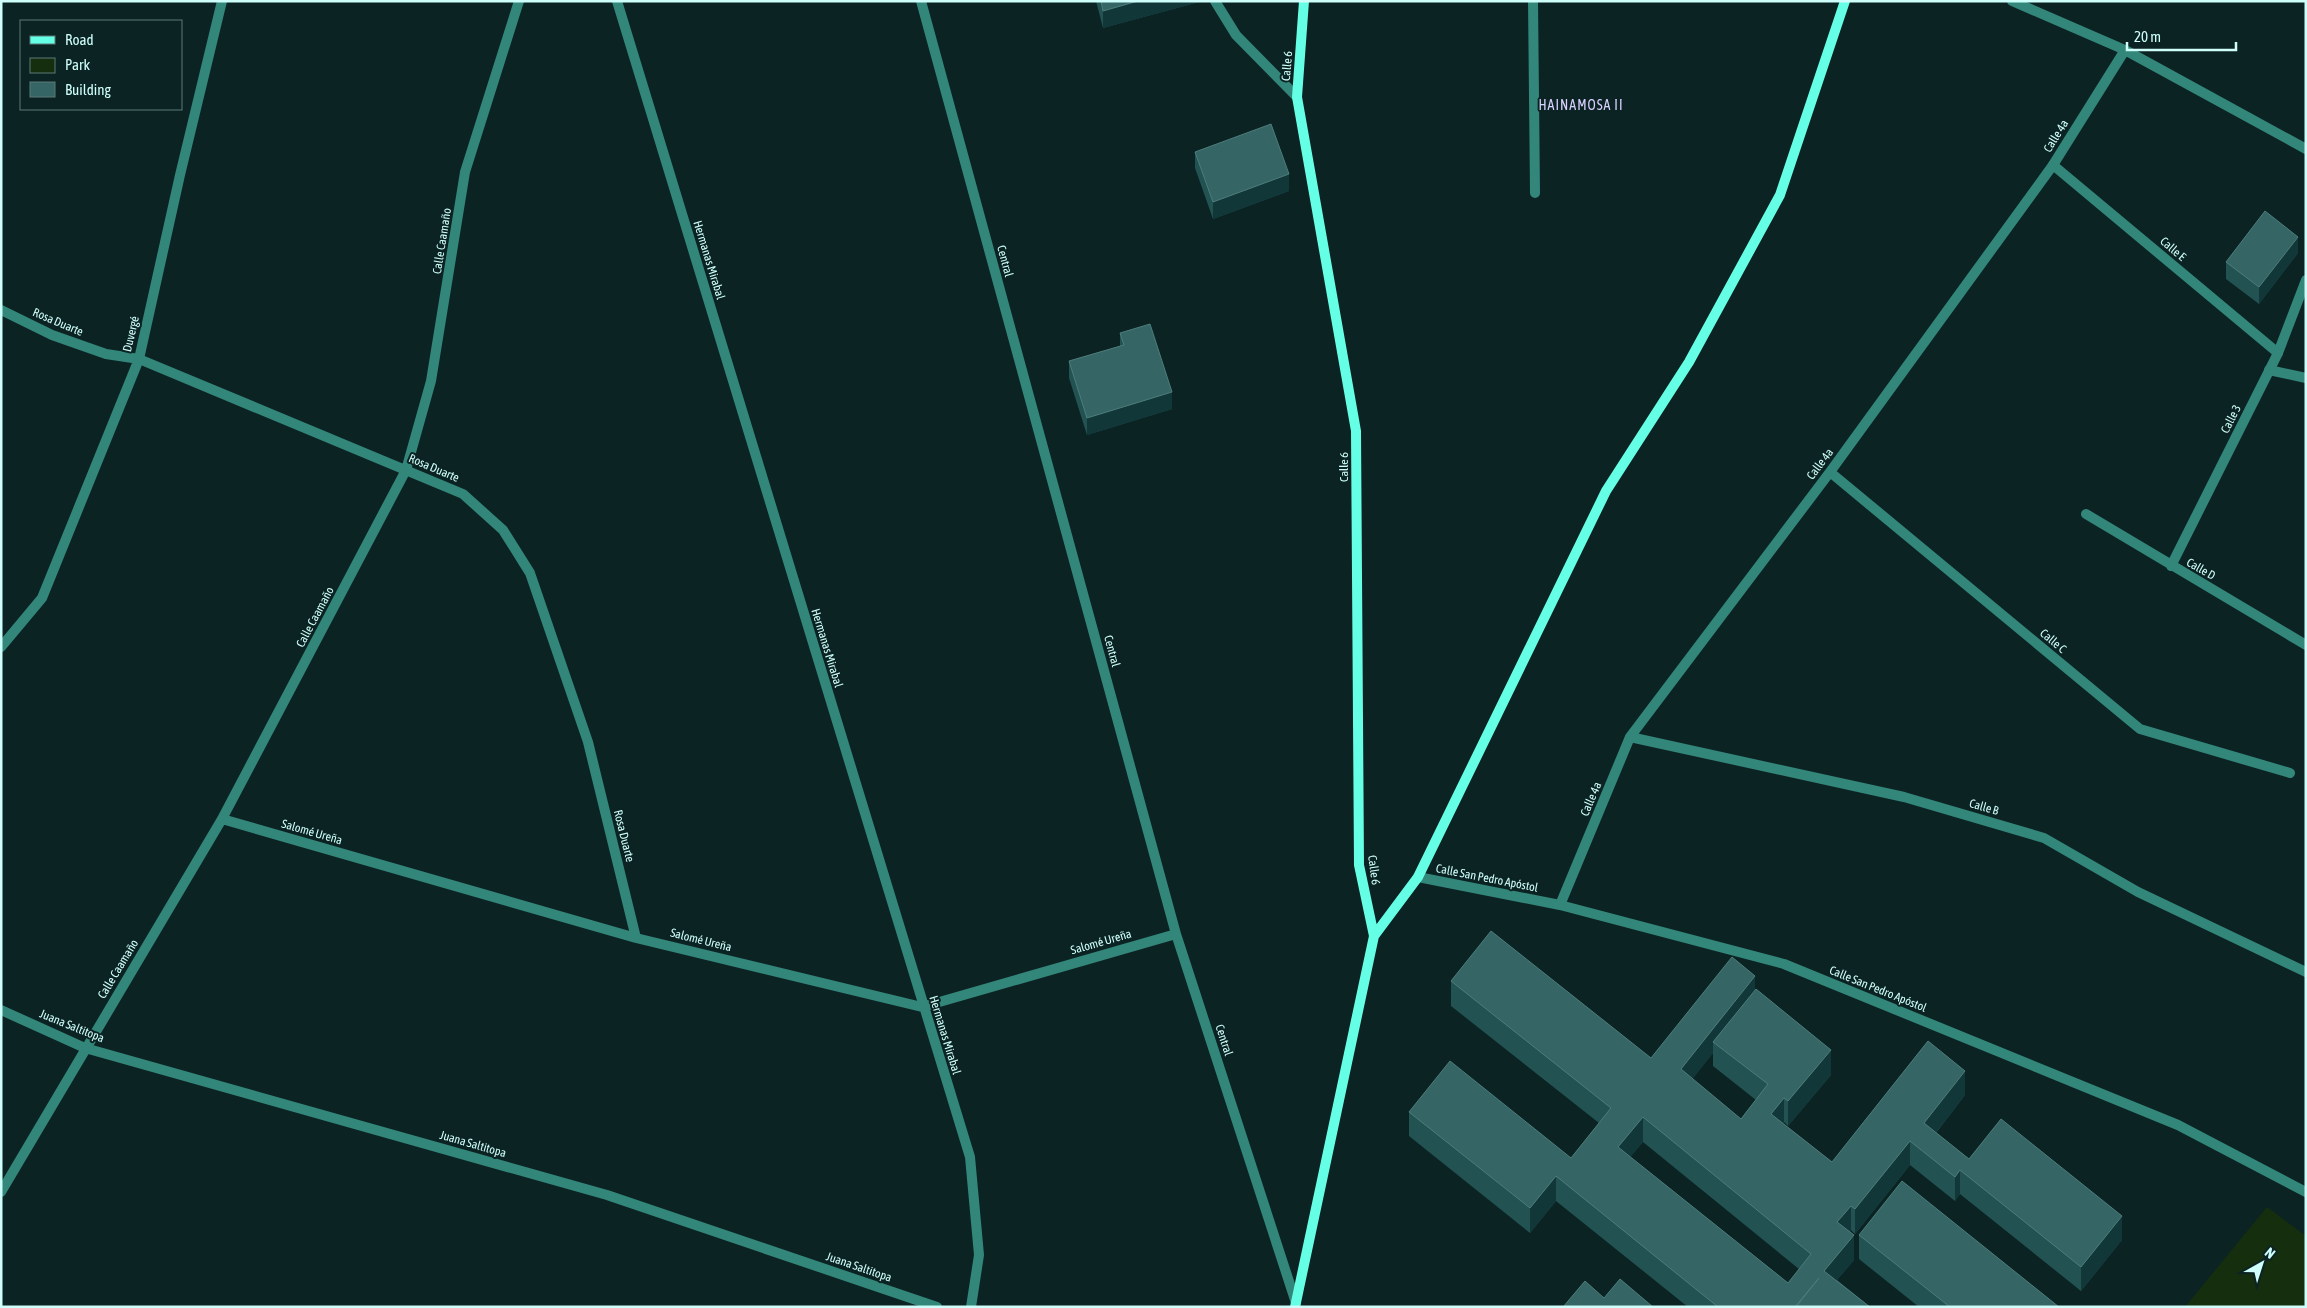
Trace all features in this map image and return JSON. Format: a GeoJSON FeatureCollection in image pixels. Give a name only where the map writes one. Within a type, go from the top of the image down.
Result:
{"type":"FeatureCollection","features":[{"type":"Feature","properties":{"kind":"street","name":"Duvergé"},"geometry":{"type":"LineString","coordinates":[[1,647],[42,598],[139,359],[222,1]]}},
{"type":"Feature","properties":{"kind":"street","name":"Calle Caamaño"},"geometry":{"type":"LineString","coordinates":[[1,1192],[222,819],[406,470],[431,381],[466,172],[519,1]]}},
{"type":"Feature","properties":{"kind":"street","name":"Hermanas Mirabal"},"geometry":{"type":"LineString","coordinates":[[617,1],[922,1007],[970,1157],[979,1255],[972,1307]]}},
{"type":"Feature","properties":{"kind":"street","name":"Central"},"geometry":{"type":"LineString","coordinates":[[921,1],[1176,934],[1296,1305]]}},
{"type":"Feature","properties":{"kind":"street"},"geometry":{"type":"LineString","coordinates":[[1215,1],[1236,35],[1297,96]]}},
{"type":"Feature","properties":{"kind":"street","name":"Calle 6"},"geometry":{"type":"LineString","coordinates":[[1304,1],[1297,96],[1356,431],[1359,865],[1374,936]]}},
{"type":"Feature","properties":{"kind":"street"},"geometry":{"type":"LineString","coordinates":[[1532,1],[1535,193]]}},
{"type":"Feature","properties":{"kind":"street"},"geometry":{"type":"LineString","coordinates":[[1296,1305],[1374,936],[1418,877],[1606,491],[1689,362],[1780,195],[1845,1]]}},
{"type":"Feature","properties":{"kind":"street"},"geometry":{"type":"LineString","coordinates":[[2012,1],[2124,50],[2306,149]]}},
{"type":"Feature","properties":{"kind":"street","name":"Calle 4a"},"geometry":{"type":"LineString","coordinates":[[1560,905],[1630,737],[1830,472],[2053,164],[2124,50]]}},
{"type":"Feature","properties":{"kind":"street","name":"Calle E"},"geometry":{"type":"LineString","coordinates":[[2053,164],[2278,353]]}},
{"type":"Feature","properties":{"kind":"street","name":"Calle 3"},"geometry":{"type":"LineString","coordinates":[[2171,566],[2278,353],[2306,280]]}},
{"type":"Feature","properties":{"kind":"street","name":"Rosa Duarte"},"geometry":{"type":"LineString","coordinates":[[1,310],[52,335],[106,354],[139,359],[463,494],[503,530],[530,573],[588,742],[636,938]]}},
{"type":"Feature","properties":{"kind":"street"},"geometry":{"type":"LineString","coordinates":[[2269,370],[2306,378]]}},
{"type":"Feature","properties":{"kind":"street","name":"Calle C"},"geometry":{"type":"LineString","coordinates":[[1830,472],[2140,729],[2290,773]]}},
{"type":"Feature","properties":{"kind":"street","name":"Calle D"},"geometry":{"type":"LineString","coordinates":[[2086,514],[2306,645]]}},
{"type":"Feature","properties":{"kind":"street","name":"Calle B"},"geometry":{"type":"LineString","coordinates":[[1630,737],[1904,797],[2044,838],[2138,892],[2306,972]]}},
{"type":"Feature","properties":{"kind":"street","name":"Salomé Ureña"},"geometry":{"type":"LineString","coordinates":[[222,819],[636,938],[922,1007],[1176,934]]}},
{"type":"Feature","properties":{"kind":"street","name":"Calle San Pedro Apóstol"},"geometry":{"type":"LineString","coordinates":[[1418,877],[1560,905],[1784,964],[2178,1125],[2306,1192]]}},
{"type":"Feature","properties":{"kind":"street","name":"Juana Saltitopa"},"geometry":{"type":"LineString","coordinates":[[1,1010],[85,1048],[607,1195],[937,1307]]}},
{"type":"Feature","properties":{"kind":"green space"},"geometry":{"type":"Polygon","coordinates":[[[2267,1207],[2306,1236],[2306,1307],[2185,1307],[2267,1207]]]}},
{"type":"Feature","properties":{"kind":"building"},"geometry":{"type":"Polygon","coordinates":[[[1101,1],[1138,1],[1103,11],[1101,1]]]}},
{"type":"Feature","properties":{"kind":"building"},"geometry":{"type":"Polygon","coordinates":[[[1271,124],[1289,174],[1213,202],[1195,152],[1271,124]]]}},
{"type":"Feature","properties":{"kind":"building"},"geometry":{"type":"Polygon","coordinates":[[[2265,211],[2298,237],[2259,287],[2226,262],[2265,211]]]}},
{"type":"Feature","properties":{"kind":"building"},"geometry":{"type":"Polygon","coordinates":[[[1150,324],[1172,392],[1087,418],[1069,361],[1124,345],[1120,333],[1150,324]]]}},
{"type":"Feature","properties":{"kind":"building"},"geometry":{"type":"Polygon","coordinates":[[[1491,931],[1651,1058],[1732,957],[1755,976],[1681,1069],[1741,1119],[1768,1084],[1713,1042],[1756,989],[1831,1050],[1788,1101],[1784,1098],[1771,1114],[1832,1162],[1928,1041],[1965,1071],[1924,1123],[1969,1159],[2001,1119],[2122,1216],[2081,1267],[1960,1170],[1955,1177],[1910,1141],[1855,1209],[1851,1206],[1837,1222],[1854,1235],[1824,1271],[1870,1307],[1796,1307],[1819,1278],[1795,1307],[1718,1307],[1556,1176],[1530,1208],[1409,1112],[1450,1061],[1571,1158],[1611,1108],[1451,981],[1491,931]],[[1643,1117],[1618,1147],[1788,1283],[1811,1254],[1643,1117]]]}},
{"type":"Feature","properties":{"kind":"building"},"geometry":{"type":"Polygon","coordinates":[[[1902,1181],[2059,1307],[1950,1307],[1859,1235],[1902,1181]]]}},
{"type":"Feature","properties":{"kind":"building"},"geometry":{"type":"Polygon","coordinates":[[[1620,1279],[1653,1307],[1563,1307],[1585,1281],[1604,1298],[1620,1279]]]}},
{"type":"Feature","properties":{"kind":"district","name":"HAINAMOSA II"},"geometry":{"type":"Point","coordinates":[1581,105]}}]}
